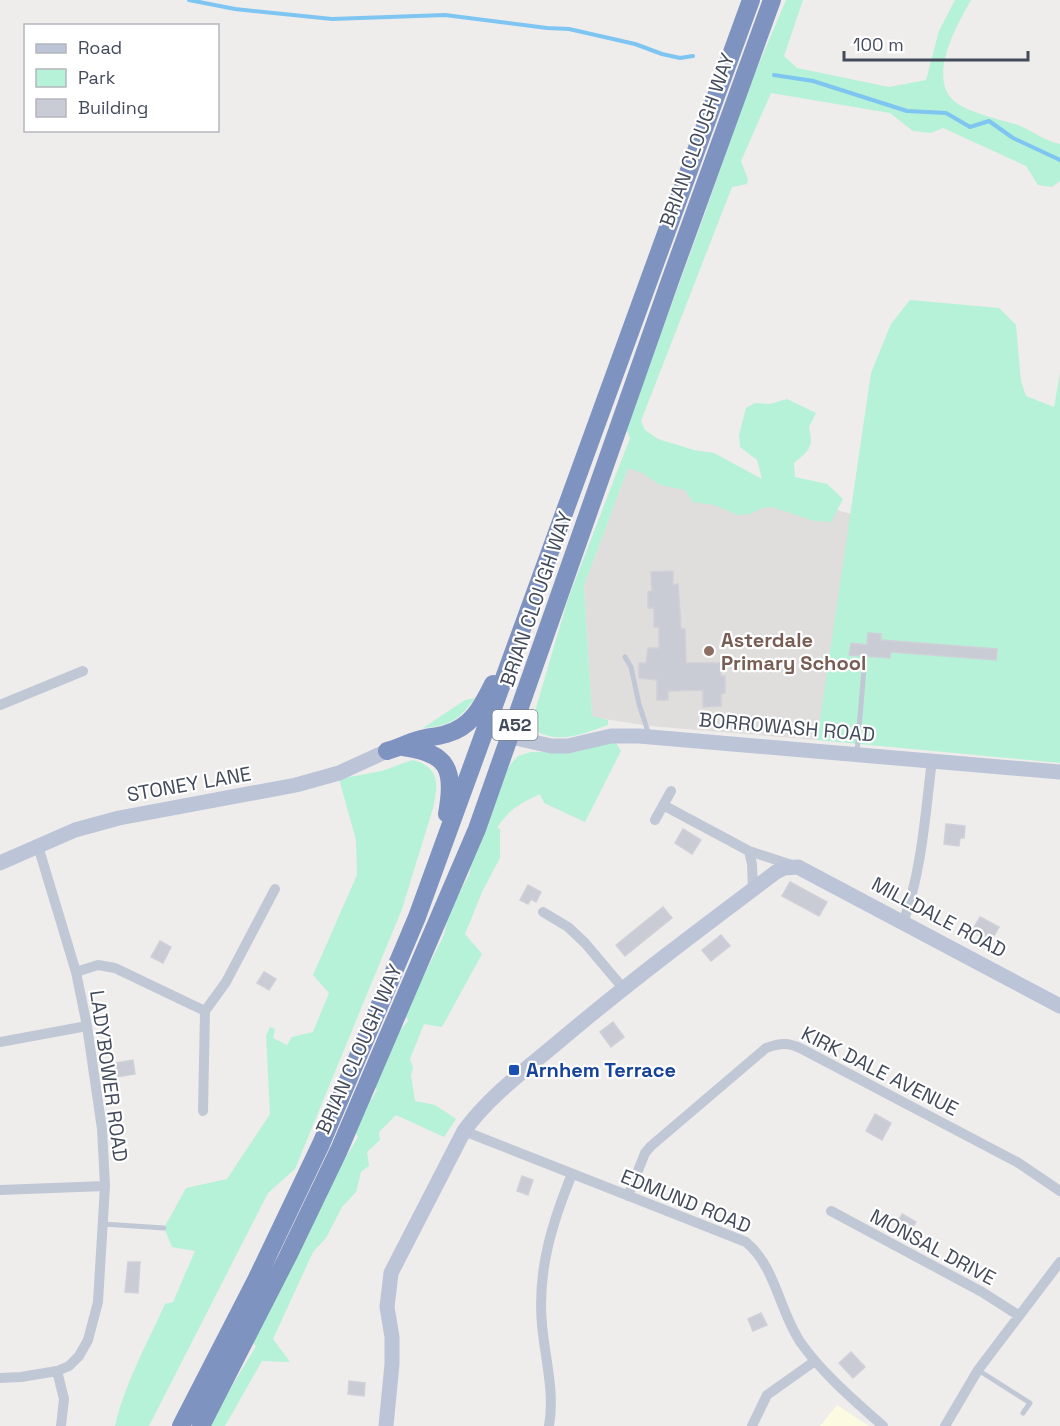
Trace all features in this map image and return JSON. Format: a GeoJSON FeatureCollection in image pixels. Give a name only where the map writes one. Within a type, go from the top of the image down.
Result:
{"type":"FeatureCollection","features":[{"type":"Feature","properties":{"kind":"highway","name":"BRIAN CLOUGH WAY"},"geometry":{"type":"LineString","coordinates":[[181,1426],[248,1297],[321,1144],[395,970],[441,854],[752,0]]}},
{"type":"Feature","properties":{"kind":"highway","name":"BRIAN CLOUGH WAY"},"geometry":{"type":"LineString","coordinates":[[201,1426],[279,1275],[339,1150],[477,830],[772,0]]}},
{"type":"Feature","properties":{"kind":"highway"},"geometry":{"type":"LineString","coordinates":[[395,749],[455,731],[475,716],[499,673],[540,579]]}},
{"type":"Feature","properties":{"kind":"highway"},"geometry":{"type":"LineString","coordinates":[[395,749],[420,749],[433,754],[442,760],[448,770],[451,780],[450,796],[441,854]]}},
{"type":"Feature","properties":{"kind":"street"},"geometry":{"type":"LineString","coordinates":[[0,705],[83,671]]}},
{"type":"Feature","properties":{"kind":"street","name":"BORROWASH ROAD"},"geometry":{"type":"LineString","coordinates":[[511,737],[551,746],[568,746],[611,736],[649,737],[1060,772]]}},
{"type":"Feature","properties":{"kind":"street","name":"STONEY LANE"},"geometry":{"type":"LineString","coordinates":[[0,863],[75,830],[119,818],[296,785],[339,773],[395,749]]}},
{"type":"Feature","properties":{"kind":"street"},"geometry":{"type":"LineString","coordinates":[[903,923],[913,897],[919,867],[932,760]]}},
{"type":"Feature","properties":{"kind":"street"},"geometry":{"type":"LineString","coordinates":[[655,820],[671,790]]}},
{"type":"Feature","properties":{"kind":"street"},"geometry":{"type":"LineString","coordinates":[[663,805],[749,851],[798,867]]}},
{"type":"Feature","properties":{"kind":"street","name":"LADYBOWER ROAD"},"geometry":{"type":"LineString","coordinates":[[38,846],[76,972],[87,1026],[102,1129],[105,1186],[98,1302],[92,1329],[79,1356],[69,1366],[57,1371]]}},
{"type":"Feature","properties":{"kind":"street"},"geometry":{"type":"LineString","coordinates":[[749,851],[753,889]]}},
{"type":"Feature","properties":{"kind":"street"},"geometry":{"type":"LineString","coordinates":[[386,1426],[393,1347],[387,1306],[388,1282],[394,1266],[464,1131],[475,1116],[623,988],[776,872],[784,868],[798,867]]}},
{"type":"Feature","properties":{"kind":"street","name":"MILLDALE ROAD"},"geometry":{"type":"LineString","coordinates":[[798,867],[1060,1006]]}},
{"type":"Feature","properties":{"kind":"street"},"geometry":{"type":"LineString","coordinates":[[202,1111],[205,1011],[226,982],[274,889]]}},
{"type":"Feature","properties":{"kind":"street"},"geometry":{"type":"LineString","coordinates":[[543,912],[568,927],[585,943],[623,988]]}},
{"type":"Feature","properties":{"kind":"street"},"geometry":{"type":"LineString","coordinates":[[76,972],[98,965],[115,968],[205,1011]]}},
{"type":"Feature","properties":{"kind":"street"},"geometry":{"type":"LineString","coordinates":[[0,1041],[87,1026]]}},
{"type":"Feature","properties":{"kind":"street","name":"KIRK DALE AVENUE"},"geometry":{"type":"LineString","coordinates":[[628,1196],[645,1153],[651,1146],[766,1048],[783,1043],[802,1049],[1017,1162],[1060,1191]]}},
{"type":"Feature","properties":{"kind":"street","name":"EDMUND ROAD"},"geometry":{"type":"LineString","coordinates":[[464,1131],[746,1242],[767,1267],[788,1321],[801,1343],[815,1361],[883,1426]]}},
{"type":"Feature","properties":{"kind":"street"},"geometry":{"type":"LineString","coordinates":[[549,1426],[551,1397],[541,1316],[542,1270],[559,1206],[572,1174]]}},
{"type":"Feature","properties":{"kind":"street"},"geometry":{"type":"LineString","coordinates":[[0,1190],[105,1186]]}},
{"type":"Feature","properties":{"kind":"street","name":"MONSAL DRIVE"},"geometry":{"type":"LineString","coordinates":[[831,1211],[982,1292],[1018,1315]]}},
{"type":"Feature","properties":{"kind":"street"},"geometry":{"type":"LineString","coordinates":[[945,1426],[978,1370],[1060,1262]]}},
{"type":"Feature","properties":{"kind":"street"},"geometry":{"type":"LineString","coordinates":[[752,1426],[767,1395],[815,1361]]}},
{"type":"Feature","properties":{"kind":"street"},"geometry":{"type":"LineString","coordinates":[[0,1378],[57,1371],[64,1400],[61,1426]]}},
{"type":"Feature","properties":{"kind":"lane"},"geometry":{"type":"LineString","coordinates":[[626,657],[632,666],[639,704],[649,737]]}},
{"type":"Feature","properties":{"kind":"lane"},"geometry":{"type":"LineString","coordinates":[[857,754],[864,669]]}},
{"type":"Feature","properties":{"kind":"lane"},"geometry":{"type":"LineString","coordinates":[[103,1224],[164,1228]]}},
{"type":"Feature","properties":{"kind":"lane"},"geometry":{"type":"LineString","coordinates":[[978,1370],[1030,1403],[1023,1413]]}},
{"type":"Feature","properties":{"kind":"shaded area","name":"Asterdale Primary School"},"geometry":{"type":"Polygon","coordinates":[[[632,457],[852,514],[817,740],[649,726],[592,717],[584,586],[632,457]]]}},
{"type":"Feature","properties":{"kind":"shaded area"},"geometry":{"type":"Polygon","coordinates":[[[837,1405],[869,1426],[820,1426],[837,1405]]]}},
{"type":"Feature","properties":{"kind":"green space"},"geometry":{"type":"Polygon","coordinates":[[[786,0],[803,0],[784,56],[797,68],[889,87],[926,80],[939,31],[955,0],[971,0],[947,51],[943,79],[946,91],[954,101],[967,109],[1018,125],[1049,141],[1060,144],[1060,181],[1052,187],[1038,185],[1026,166],[943,128],[931,133],[913,131],[890,113],[771,93],[741,161],[748,180],[747,184],[732,187],[641,421],[645,430],[658,439],[694,450],[714,453],[762,479],[757,460],[740,447],[739,435],[746,408],[755,403],[770,404],[787,399],[816,413],[809,427],[811,440],[809,448],[794,463],[795,477],[827,484],[843,499],[831,522],[814,521],[772,507],[762,508],[750,514],[737,515],[715,505],[693,502],[685,490],[660,485],[642,473],[628,468],[584,586],[592,716],[608,720],[608,725],[573,736],[546,735],[538,732],[533,718],[568,599],[630,438],[626,429],[747,92],[786,0]]]}},
{"type":"Feature","properties":{"kind":"green space"},"geometry":{"type":"Polygon","coordinates":[[[910,300],[999,308],[1016,325],[1021,381],[1026,396],[1054,407],[1060,373],[1060,763],[817,740],[871,373],[891,324],[910,300]]]}},
{"type":"Feature","properties":{"kind":"green space"},"geometry":{"type":"Polygon","coordinates":[[[475,698],[459,717],[440,726],[423,728],[465,700],[475,698]]]}},
{"type":"Feature","properties":{"kind":"green space"},"geometry":{"type":"Polygon","coordinates":[[[614,740],[621,751],[585,822],[544,803],[540,794],[516,807],[497,828],[500,829],[500,858],[482,892],[465,934],[482,954],[442,1027],[424,1024],[410,1059],[413,1068],[411,1075],[415,1101],[435,1105],[456,1119],[444,1137],[396,1115],[379,1132],[380,1140],[367,1152],[369,1166],[361,1172],[356,1192],[342,1207],[326,1238],[313,1252],[273,1339],[290,1362],[262,1361],[225,1426],[208,1426],[256,1346],[252,1342],[334,1177],[358,1137],[353,1129],[364,1098],[372,1099],[377,1090],[373,1084],[393,1039],[408,1021],[405,1013],[444,935],[449,912],[469,875],[474,851],[510,765],[518,756],[531,752],[576,752],[614,740]]]}},
{"type":"Feature","properties":{"kind":"green space"},"geometry":{"type":"Polygon","coordinates":[[[412,760],[428,767],[433,772],[436,792],[433,808],[402,909],[295,1169],[268,1193],[149,1426],[115,1426],[124,1394],[137,1364],[165,1304],[173,1302],[195,1251],[172,1247],[164,1228],[186,1188],[227,1179],[270,1114],[266,1036],[270,1027],[275,1029],[273,1038],[287,1045],[292,1037],[313,1032],[329,993],[313,975],[357,875],[356,840],[339,779],[382,771],[412,760]]]}},
{"type":"Feature","properties":{"kind":"building"},"geometry":{"type":"Polygon","coordinates":[[[673,571],[673,585],[678,584],[681,629],[685,629],[686,663],[720,663],[721,676],[725,676],[725,693],[721,694],[721,706],[703,707],[703,690],[668,691],[668,700],[657,700],[657,680],[639,678],[639,663],[646,663],[648,648],[659,648],[659,627],[654,627],[654,608],[648,608],[648,592],[652,591],[651,572],[673,571]]]}},
{"type":"Feature","properties":{"kind":"building"},"geometry":{"type":"Polygon","coordinates":[[[868,633],[881,634],[881,640],[997,649],[996,660],[891,652],[890,658],[849,655],[851,643],[867,645],[868,633]]]}},
{"type":"Feature","properties":{"kind":"building"},"geometry":{"type":"Polygon","coordinates":[[[946,824],[965,826],[964,838],[960,838],[959,846],[944,844],[946,824]]]}},
{"type":"Feature","properties":{"kind":"building"},"geometry":{"type":"Polygon","coordinates":[[[683,829],[701,840],[692,854],[675,843],[683,829]]]}},
{"type":"Feature","properties":{"kind":"building"},"geometry":{"type":"Polygon","coordinates":[[[790,882],[827,902],[819,916],[782,896],[790,882]]]}},
{"type":"Feature","properties":{"kind":"building"},"geometry":{"type":"Polygon","coordinates":[[[528,885],[541,892],[536,902],[531,899],[528,904],[520,900],[528,885]]]}},
{"type":"Feature","properties":{"kind":"building"},"geometry":{"type":"Polygon","coordinates":[[[663,907],[672,918],[625,956],[616,945],[663,907]]]}},
{"type":"Feature","properties":{"kind":"building"},"geometry":{"type":"Polygon","coordinates":[[[980,917],[999,927],[991,941],[972,931],[980,917]]]}},
{"type":"Feature","properties":{"kind":"building"},"geometry":{"type":"Polygon","coordinates":[[[721,935],[730,946],[711,961],[702,950],[721,935]]]}},
{"type":"Feature","properties":{"kind":"building"},"geometry":{"type":"Polygon","coordinates":[[[160,941],[171,947],[163,963],[151,957],[160,941]]]}},
{"type":"Feature","properties":{"kind":"building"},"geometry":{"type":"Polygon","coordinates":[[[264,972],[276,979],[269,990],[257,983],[264,972]]]}},
{"type":"Feature","properties":{"kind":"building"},"geometry":{"type":"Polygon","coordinates":[[[613,1022],[624,1037],[611,1047],[600,1032],[613,1022]]]}},
{"type":"Feature","properties":{"kind":"building"},"geometry":{"type":"Polygon","coordinates":[[[133,1060],[135,1074],[117,1077],[115,1063],[133,1060]]]}},
{"type":"Feature","properties":{"kind":"building"},"geometry":{"type":"Polygon","coordinates":[[[875,1114],[891,1123],[882,1140],[866,1131],[875,1114]]]}},
{"type":"Feature","properties":{"kind":"building"},"geometry":{"type":"Polygon","coordinates":[[[522,1176],[533,1180],[528,1195],[517,1191],[522,1176]]]}},
{"type":"Feature","properties":{"kind":"building"},"geometry":{"type":"Polygon","coordinates":[[[902,1214],[916,1222],[909,1233],[896,1225],[902,1214]]]}},
{"type":"Feature","properties":{"kind":"building"},"geometry":{"type":"Polygon","coordinates":[[[128,1262],[140,1262],[138,1293],[125,1292],[128,1262]]]}},
{"type":"Feature","properties":{"kind":"building"},"geometry":{"type":"Polygon","coordinates":[[[761,1313],[767,1325],[753,1331],[748,1319],[761,1313]]]}},
{"type":"Feature","properties":{"kind":"building"},"geometry":{"type":"Polygon","coordinates":[[[851,1352],[865,1367],[853,1378],[839,1363],[851,1352]]]}},
{"type":"Feature","properties":{"kind":"building"},"geometry":{"type":"Polygon","coordinates":[[[349,1381],[365,1383],[364,1396],[348,1394],[349,1381]]]}},
{"type":"Feature","properties":{"kind":"waterway"},"geometry":{"type":"LineString","coordinates":[[189,0],[235,9],[332,19],[445,15],[569,29],[635,44],[680,58],[693,56]]}},
{"type":"Feature","properties":{"kind":"waterway"},"geometry":{"type":"LineString","coordinates":[[774,75],[813,81],[907,111],[946,113],[970,127],[989,121],[1013,138],[1060,160]]}},
{"type":"Feature","properties":{"kind":"place","name":"Asterdale Primary School"},"geometry":{"type":"Point","coordinates":[709,651]}},
{"type":"Feature","properties":{"kind":"place","name":"Arnhem Terrace"},"geometry":{"type":"Point","coordinates":[514,1070]}}]}
